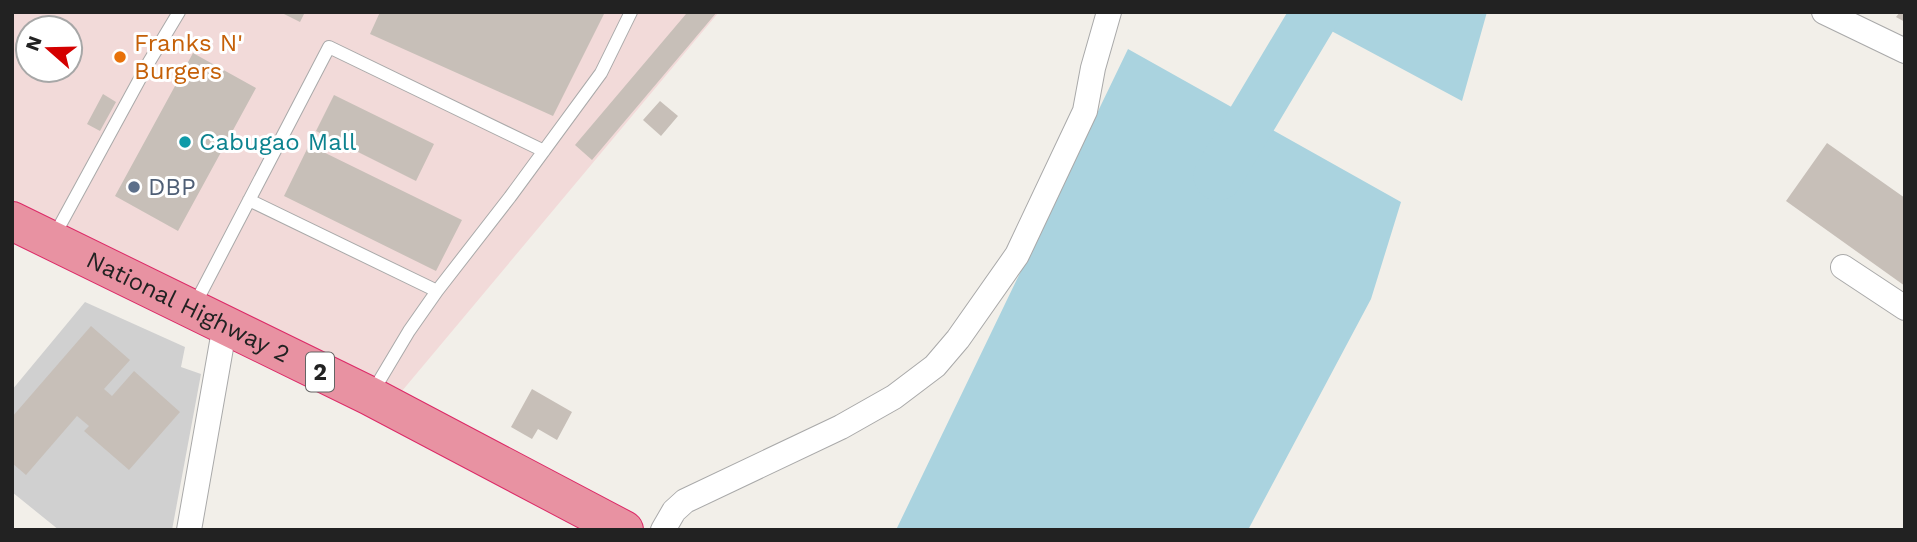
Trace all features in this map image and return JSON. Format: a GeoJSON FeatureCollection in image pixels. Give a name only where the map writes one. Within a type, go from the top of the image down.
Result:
{"type":"FeatureCollection","features":[{"type":"Feature","properties":{"kind":"highway","name":"National Highway 2"},"geometry":{"type":"LineString","coordinates":[[12,222],[370,396],[624,530]]}},
{"type":"Feature","properties":{"kind":"street"},"geometry":{"type":"LineString","coordinates":[[663,530],[674,511],[685,501],[841,427],[894,397],[935,366],[958,339],[1017,255],[1048,192],[1085,111],[1093,68],[1109,12]]}},
{"type":"Feature","properties":{"kind":"street"},"geometry":{"type":"LineString","coordinates":[[1824,12],[1905,51]]}},
{"type":"Feature","properties":{"kind":"street"},"geometry":{"type":"LineString","coordinates":[[1843,267],[1905,308]]}},
{"type":"Feature","properties":{"kind":"street"},"geometry":{"type":"LineString","coordinates":[[189,530],[209,317]]}},
{"type":"Feature","properties":{"kind":"lane"},"geometry":{"type":"LineString","coordinates":[[51,241],[179,12]]}},
{"type":"Feature","properties":{"kind":"lane"},"geometry":{"type":"LineString","coordinates":[[370,396],[437,291],[601,74],[631,12]]}},
{"type":"Feature","properties":{"kind":"lane"},"geometry":{"type":"LineString","coordinates":[[209,317],[250,200],[329,47],[544,151]]}},
{"type":"Feature","properties":{"kind":"lane"},"geometry":{"type":"LineString","coordinates":[[250,200],[437,291]]}},
{"type":"Feature","properties":{"kind":"shaded area"},"geometry":{"type":"Polygon","coordinates":[[[12,12],[719,12],[402,391],[12,200],[12,12]]]}},
{"type":"Feature","properties":{"kind":"shaded area"},"geometry":{"type":"Polygon","coordinates":[[[85,302],[185,347],[181,367],[201,374],[172,530],[59,530],[12,492],[12,390],[85,302]]]}},
{"type":"Feature","properties":{"kind":"water"},"geometry":{"type":"Polygon","coordinates":[[[1296,12],[1487,12],[1462,101],[1296,12]]]}},
{"type":"Feature","properties":{"kind":"water"},"geometry":{"type":"Polygon","coordinates":[[[1128,49],[1401,202],[1371,299],[1248,530],[896,530],[1128,49]]]}},
{"type":"Feature","properties":{"kind":"building"},"geometry":{"type":"Polygon","coordinates":[[[280,12],[305,12],[300,22],[280,12]]]}},
{"type":"Feature","properties":{"kind":"building"},"geometry":{"type":"Polygon","coordinates":[[[380,12],[605,12],[553,116],[370,34],[380,12]]]}},
{"type":"Feature","properties":{"kind":"building"},"geometry":{"type":"Polygon","coordinates":[[[682,12],[717,12],[592,160],[575,145],[686,14],[682,12]]]}},
{"type":"Feature","properties":{"kind":"building"},"geometry":{"type":"Polygon","coordinates":[[[1900,12],[1905,12],[1905,22],[1896,17],[1900,12]]]}},
{"type":"Feature","properties":{"kind":"building","name":"Cabugao Mall"},"geometry":{"type":"Polygon","coordinates":[[[193,53],[256,88],[178,231],[115,196],[193,53]]]}},
{"type":"Feature","properties":{"kind":"building"},"geometry":{"type":"Polygon","coordinates":[[[103,94],[116,102],[100,131],[87,124],[103,94]]]}},
{"type":"Feature","properties":{"kind":"building"},"geometry":{"type":"Polygon","coordinates":[[[334,95],[434,144],[416,181],[316,131],[334,95]]]}},
{"type":"Feature","properties":{"kind":"building"},"geometry":{"type":"Polygon","coordinates":[[[660,101],[678,116],[661,136],[643,120],[660,101]]]}},
{"type":"Feature","properties":{"kind":"building"},"geometry":{"type":"Polygon","coordinates":[[[1827,143],[1905,198],[1905,286],[1786,201],[1827,143]]]}},
{"type":"Feature","properties":{"kind":"building"},"geometry":{"type":"Polygon","coordinates":[[[309,145],[462,220],[436,271],[284,196],[309,145]]]}},
{"type":"Feature","properties":{"kind":"building"},"geometry":{"type":"Polygon","coordinates":[[[91,326],[130,360],[104,389],[112,396],[134,371],[180,412],[129,470],[84,431],[89,426],[77,416],[26,475],[12,463],[12,417],[91,326]]]}},
{"type":"Feature","properties":{"kind":"building"},"geometry":{"type":"Polygon","coordinates":[[[532,389],[572,412],[557,440],[538,429],[532,439],[511,427],[532,389]]]}},
{"type":"Feature","properties":{"kind":"waterway"},"geometry":{"type":"LineString","coordinates":[[1218,176],[1316,12]]}},
{"type":"Feature","properties":{"kind":"place","name":"Franks N' Burgers"},"geometry":{"type":"Point","coordinates":[120,57]}},
{"type":"Feature","properties":{"kind":"place","name":"Cabugao Mall"},"geometry":{"type":"Point","coordinates":[185,142]}},
{"type":"Feature","properties":{"kind":"place","name":"DBP"},"geometry":{"type":"Point","coordinates":[134,187]}}]}
